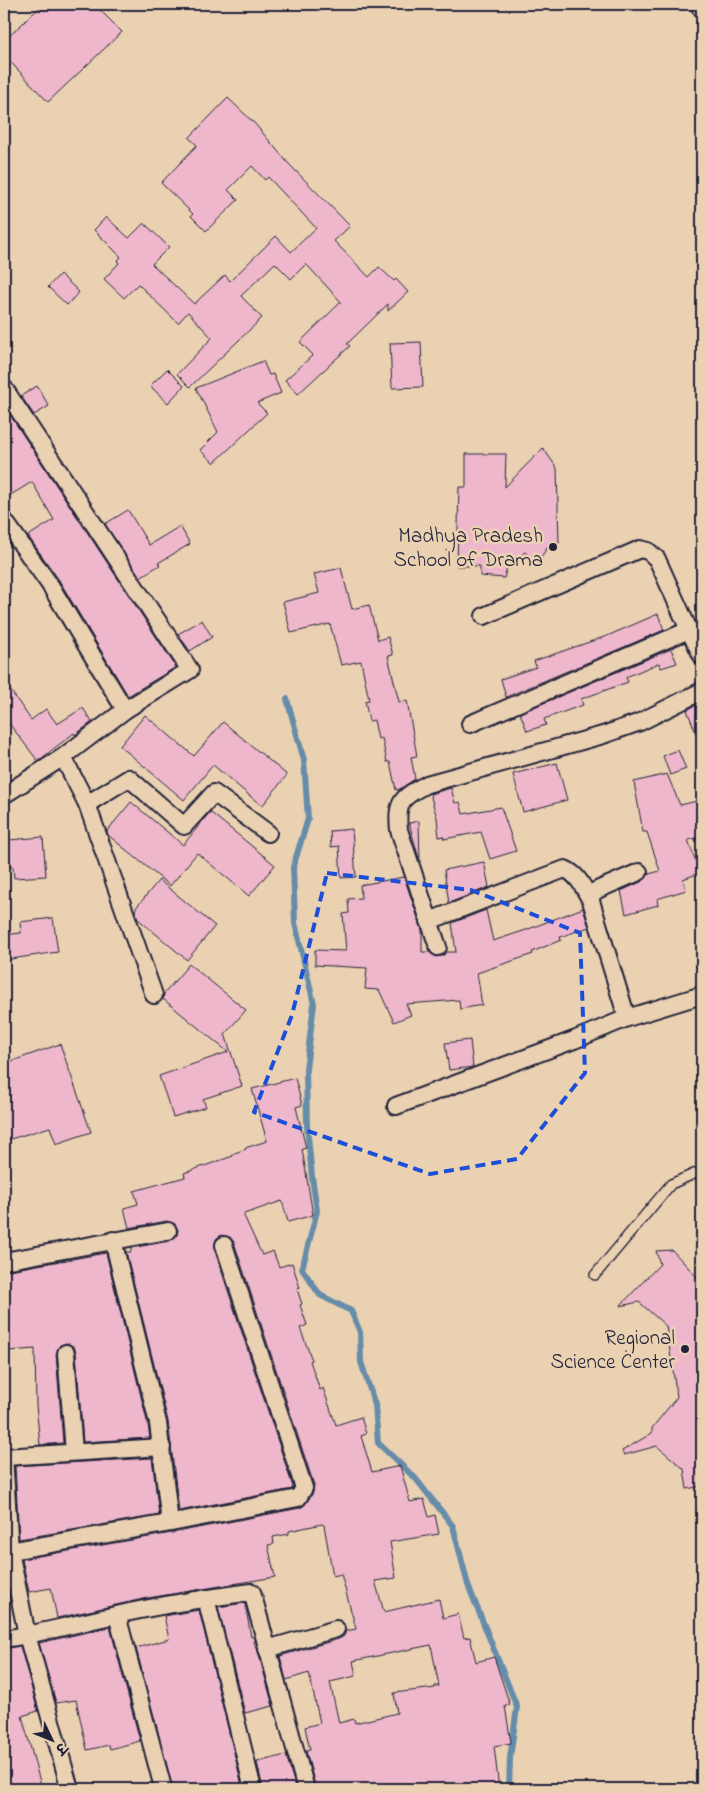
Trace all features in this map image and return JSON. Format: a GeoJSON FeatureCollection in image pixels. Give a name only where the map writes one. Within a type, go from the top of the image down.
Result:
{"type":"FeatureCollection","features":[{"type":"Feature","properties":{"kind":"street"},"geometry":{"type":"LineString","coordinates":[[4,388],[190,670],[126,710],[63,757],[4,795]]}},
{"type":"Feature","properties":{"kind":"street"},"geometry":{"type":"LineString","coordinates":[[4,520],[50,586],[126,710]]}},
{"type":"Feature","properties":{"kind":"street"},"geometry":{"type":"LineString","coordinates":[[484,616],[640,549],[648,551],[657,559],[688,630],[702,656]]}},
{"type":"Feature","properties":{"kind":"street"},"geometry":{"type":"LineString","coordinates":[[470,724],[688,630]]}},
{"type":"Feature","properties":{"kind":"street"},"geometry":{"type":"LineString","coordinates":[[438,947],[399,830],[397,812],[402,802],[410,793],[427,784],[603,735],[640,722],[702,691]]}},
{"type":"Feature","properties":{"kind":"street"},"geometry":{"type":"LineString","coordinates":[[63,757],[87,804],[154,995]]}},
{"type":"Feature","properties":{"kind":"street"},"geometry":{"type":"LineString","coordinates":[[87,804],[130,778],[184,826],[214,793],[268,833]]}},
{"type":"Feature","properties":{"kind":"street"},"geometry":{"type":"LineString","coordinates":[[429,922],[565,869],[572,872],[591,901],[627,1018]]}},
{"type":"Feature","properties":{"kind":"street"},"geometry":{"type":"LineString","coordinates":[[591,901],[591,895],[597,890],[639,872]]}},
{"type":"Feature","properties":{"kind":"street"},"geometry":{"type":"LineString","coordinates":[[396,1106],[574,1040],[627,1018],[702,995]]}},
{"type":"Feature","properties":{"kind":"street"},"geometry":{"type":"LineString","coordinates":[[4,1261],[168,1231]]}},
{"type":"Feature","properties":{"kind":"street"},"geometry":{"type":"LineString","coordinates":[[113,1240],[162,1447],[170,1523]]}},
{"type":"Feature","properties":{"kind":"street"},"geometry":{"type":"LineString","coordinates":[[10,1551],[298,1498],[304,1488],[224,1245]]}},
{"type":"Feature","properties":{"kind":"street"},"geometry":{"type":"LineString","coordinates":[[66,1353],[74,1452]]}},
{"type":"Feature","properties":{"kind":"street"},"geometry":{"type":"LineString","coordinates":[[70,1789],[27,1635],[10,1551],[4,1456],[162,1447]]}},
{"type":"Feature","properties":{"kind":"street"},"geometry":{"type":"LineString","coordinates":[[4,1639],[206,1598],[252,1592],[306,1789]]}},
{"type":"Feature","properties":{"kind":"street"},"geometry":{"type":"LineString","coordinates":[[206,1598],[253,1789]]}},
{"type":"Feature","properties":{"kind":"street"},"geometry":{"type":"LineString","coordinates":[[117,1615],[162,1784]]}},
{"type":"Feature","properties":{"kind":"street"},"geometry":{"type":"LineString","coordinates":[[267,1649],[336,1629]]}},
{"type":"Feature","properties":{"kind":"lane"},"geometry":{"type":"LineString","coordinates":[[693,4],[702,15]]}},
{"type":"Feature","properties":{"kind":"lane"},"geometry":{"type":"LineString","coordinates":[[595,1275],[671,1184],[696,1173],[702,1173]]}},
{"type":"Feature","properties":{"kind":"highlighted area"},"geometry":{"type":"Polygon","coordinates":[[[327,873],[471,890],[580,933],[585,1073],[517,1159],[430,1174],[254,1112],[292,1015],[327,873]]]}},
{"type":"Feature","properties":{"kind":"building"},"geometry":{"type":"Polygon","coordinates":[[[43,4],[94,4],[122,32],[48,102],[4,55],[4,41],[43,4]]]}},
{"type":"Feature","properties":{"kind":"building"},"geometry":{"type":"Polygon","coordinates":[[[228,98],[255,124],[288,163],[350,226],[334,241],[369,277],[379,267],[394,281],[396,279],[408,292],[388,311],[388,304],[347,344],[350,346],[298,394],[285,380],[313,355],[300,342],[341,302],[306,264],[291,279],[275,263],[241,296],[262,318],[190,387],[177,374],[212,338],[188,312],[178,323],[138,284],[124,298],[104,279],[119,263],[117,261],[121,257],[94,230],[106,217],[129,238],[144,223],[169,247],[152,264],[194,304],[225,275],[230,281],[276,236],[291,252],[316,228],[268,177],[265,180],[252,166],[228,190],[238,200],[206,231],[191,216],[193,214],[161,183],[197,145],[189,138],[228,98]]]}},
{"type":"Feature","properties":{"kind":"building"},"geometry":{"type":"Polygon","coordinates":[[[60,274],[79,292],[67,305],[48,287],[60,274]]]}},
{"type":"Feature","properties":{"kind":"building"},"geometry":{"type":"Polygon","coordinates":[[[421,342],[423,387],[392,388],[390,343],[421,342]]]}},
{"type":"Feature","properties":{"kind":"building"},"geometry":{"type":"Polygon","coordinates":[[[263,361],[269,375],[273,374],[281,393],[257,403],[267,413],[214,463],[200,450],[218,432],[196,388],[263,361]]]}},
{"type":"Feature","properties":{"kind":"building"},"geometry":{"type":"Polygon","coordinates":[[[167,369],[184,386],[168,403],[150,386],[167,369]]]}},
{"type":"Feature","properties":{"kind":"building"},"geometry":{"type":"Polygon","coordinates":[[[37,386],[49,406],[34,415],[21,396],[37,386]]]}},
{"type":"Feature","properties":{"kind":"building"},"geometry":{"type":"Polygon","coordinates":[[[4,406],[176,667],[128,696],[59,580],[28,536],[54,520],[32,482],[4,499],[4,406]]]}},
{"type":"Feature","properties":{"kind":"building"},"geometry":{"type":"Polygon","coordinates":[[[543,448],[557,468],[559,543],[547,548],[537,563],[525,552],[507,567],[504,578],[480,576],[480,566],[457,566],[459,487],[466,487],[466,454],[506,454],[505,487],[543,448]]]}},
{"type":"Feature","properties":{"kind":"building"},"geometry":{"type":"Polygon","coordinates":[[[128,510],[149,545],[180,526],[190,544],[158,563],[160,565],[140,577],[105,524],[128,510]]]}},
{"type":"Feature","properties":{"kind":"building"},"geometry":{"type":"Polygon","coordinates":[[[341,568],[352,609],[369,605],[378,640],[388,637],[393,655],[388,656],[399,702],[407,701],[417,756],[411,757],[415,779],[400,789],[396,790],[390,762],[387,762],[382,738],[378,739],[374,720],[369,721],[365,701],[369,700],[361,661],[341,665],[330,624],[291,633],[283,602],[319,593],[314,574],[341,568]]]}},
{"type":"Feature","properties":{"kind":"building"},"geometry":{"type":"Polygon","coordinates":[[[658,614],[664,630],[506,697],[501,679],[536,667],[534,661],[607,636],[658,614]]]}},
{"type":"Feature","properties":{"kind":"building"},"geometry":{"type":"Polygon","coordinates":[[[202,620],[212,637],[190,651],[178,634],[202,620]]]}},
{"type":"Feature","properties":{"kind":"building"},"geometry":{"type":"Polygon","coordinates":[[[671,649],[677,663],[661,668],[659,663],[626,677],[628,682],[581,699],[583,705],[544,719],[546,725],[527,731],[520,713],[671,649]]]}},
{"type":"Feature","properties":{"kind":"building"},"geometry":{"type":"Polygon","coordinates":[[[4,681],[31,720],[46,709],[57,724],[83,708],[92,722],[75,735],[74,733],[38,761],[4,717],[4,681]]]}},
{"type":"Feature","properties":{"kind":"building"},"geometry":{"type":"Polygon","coordinates":[[[702,702],[702,745],[701,746],[687,710],[702,702]]]}},
{"type":"Feature","properties":{"kind":"building"},"geometry":{"type":"Polygon","coordinates":[[[145,715],[194,756],[223,722],[287,775],[262,806],[213,765],[184,800],[120,746],[145,715]]]}},
{"type":"Feature","properties":{"kind":"building"},"geometry":{"type":"Polygon","coordinates":[[[678,750],[686,769],[670,775],[663,756],[678,750]]]}},
{"type":"Feature","properties":{"kind":"building"},"geometry":{"type":"Polygon","coordinates":[[[557,763],[567,800],[523,812],[513,774],[557,763]]]}},
{"type":"Feature","properties":{"kind":"building"},"geometry":{"type":"Polygon","coordinates":[[[667,774],[680,805],[702,800],[702,837],[688,840],[700,873],[683,879],[686,890],[657,899],[658,905],[626,914],[621,891],[643,881],[649,874],[660,871],[647,832],[643,832],[634,782],[667,774]]]}},
{"type":"Feature","properties":{"kind":"building"},"geometry":{"type":"Polygon","coordinates":[[[451,788],[455,803],[460,802],[463,814],[501,807],[516,851],[490,859],[481,832],[444,839],[443,836],[439,837],[437,818],[430,794],[451,788]]]}},
{"type":"Feature","properties":{"kind":"building"},"geometry":{"type":"Polygon","coordinates":[[[131,802],[183,845],[210,812],[275,865],[249,896],[197,853],[170,886],[108,835],[107,831],[131,802]]]}},
{"type":"Feature","properties":{"kind":"building"},"geometry":{"type":"Polygon","coordinates":[[[419,821],[420,862],[409,823],[419,821]]]}},
{"type":"Feature","properties":{"kind":"building"},"geometry":{"type":"Polygon","coordinates":[[[352,829],[356,877],[341,878],[339,846],[331,847],[330,831],[352,829]]]}},
{"type":"Feature","properties":{"kind":"building"},"geometry":{"type":"Polygon","coordinates":[[[43,837],[46,876],[14,878],[13,867],[10,867],[9,840],[43,837]]]}},
{"type":"Feature","properties":{"kind":"building"},"geometry":{"type":"Polygon","coordinates":[[[484,862],[489,887],[449,903],[444,870],[484,862]]]}},
{"type":"Feature","properties":{"kind":"building"},"geometry":{"type":"Polygon","coordinates":[[[404,877],[422,930],[422,952],[430,952],[436,957],[442,956],[446,952],[456,952],[452,923],[486,910],[493,941],[583,908],[589,927],[560,937],[561,940],[532,952],[533,954],[477,973],[482,1005],[460,1009],[459,1000],[406,1004],[411,1015],[394,1022],[379,990],[365,989],[367,968],[315,965],[315,950],[346,951],[343,914],[349,913],[348,899],[361,898],[360,885],[404,877]]]}},
{"type":"Feature","properties":{"kind":"building"},"geometry":{"type":"Polygon","coordinates":[[[159,880],[215,926],[187,960],[138,919],[135,909],[159,880]]]}},
{"type":"Feature","properties":{"kind":"building"},"geometry":{"type":"Polygon","coordinates":[[[53,918],[58,952],[4,960],[4,935],[21,933],[20,922],[53,918]]]}},
{"type":"Feature","properties":{"kind":"building"},"geometry":{"type":"Polygon","coordinates":[[[189,964],[246,1010],[225,1034],[242,1086],[203,1099],[206,1107],[173,1117],[159,1076],[228,1052],[163,999],[164,994],[189,964]]]}},
{"type":"Feature","properties":{"kind":"building"},"geometry":{"type":"Polygon","coordinates":[[[470,1040],[473,1067],[449,1070],[445,1043],[470,1040]]]}},
{"type":"Feature","properties":{"kind":"building"},"geometry":{"type":"Polygon","coordinates":[[[60,1044],[91,1132],[56,1144],[50,1127],[4,1141],[4,1064],[60,1044]]]}},
{"type":"Feature","properties":{"kind":"building"},"geometry":{"type":"Polygon","coordinates":[[[295,1078],[302,1105],[296,1107],[306,1148],[302,1149],[313,1215],[288,1222],[282,1201],[244,1214],[244,1216],[262,1255],[273,1251],[279,1267],[292,1263],[300,1288],[297,1289],[302,1304],[300,1305],[307,1325],[300,1328],[312,1360],[310,1361],[320,1390],[323,1388],[336,1425],[361,1417],[366,1434],[361,1436],[372,1472],[400,1466],[410,1502],[424,1499],[429,1517],[435,1515],[439,1534],[390,1542],[396,1578],[375,1581],[384,1612],[439,1599],[443,1618],[458,1614],[464,1638],[470,1637],[476,1662],[494,1657],[510,1705],[505,1706],[511,1743],[494,1746],[499,1789],[316,1789],[306,1751],[310,1750],[305,1727],[320,1723],[309,1673],[286,1680],[280,1656],[339,1639],[344,1636],[346,1631],[356,1629],[341,1574],[333,1576],[324,1525],[322,1524],[289,1531],[289,1534],[273,1537],[274,1544],[268,1545],[275,1577],[148,1598],[57,1618],[51,1588],[29,1592],[22,1559],[300,1508],[313,1493],[314,1485],[234,1242],[230,1237],[221,1235],[216,1239],[214,1248],[293,1487],[292,1489],[179,1511],[168,1421],[126,1252],[131,1252],[131,1248],[170,1241],[177,1235],[178,1230],[175,1224],[167,1221],[129,1228],[124,1208],[138,1204],[134,1191],[185,1177],[184,1173],[233,1156],[232,1154],[245,1148],[267,1141],[252,1089],[295,1078]],[[431,1645],[353,1661],[356,1676],[330,1682],[339,1723],[354,1719],[355,1723],[397,1713],[394,1693],[439,1686],[431,1645]]]}},
{"type":"Feature","properties":{"kind":"building"},"geometry":{"type":"Polygon","coordinates":[[[672,1250],[697,1277],[702,1276],[702,1486],[687,1489],[684,1469],[657,1446],[624,1455],[622,1451],[652,1433],[652,1428],[677,1397],[666,1326],[639,1302],[620,1306],[660,1264],[656,1251],[672,1250]]]}},
{"type":"Feature","properties":{"kind":"building"},"geometry":{"type":"Polygon","coordinates":[[[106,1253],[150,1438],[83,1442],[76,1352],[74,1347],[66,1343],[60,1345],[56,1354],[63,1443],[40,1445],[36,1405],[35,1349],[9,1351],[6,1304],[4,1305],[4,1271],[106,1253]]]}},
{"type":"Feature","properties":{"kind":"building"},"geometry":{"type":"Polygon","coordinates":[[[152,1458],[159,1515],[19,1539],[15,1466],[152,1458]]]}},
{"type":"Feature","properties":{"kind":"building"},"geometry":{"type":"Polygon","coordinates":[[[245,1603],[251,1637],[253,1636],[257,1648],[273,1706],[245,1713],[218,1607],[245,1603]]]}},
{"type":"Feature","properties":{"kind":"building"},"geometry":{"type":"Polygon","coordinates":[[[199,1610],[243,1789],[173,1789],[136,1648],[169,1639],[164,1616],[199,1610]]]}},
{"type":"Feature","properties":{"kind":"building"},"geometry":{"type":"Polygon","coordinates":[[[110,1627],[140,1741],[110,1749],[109,1745],[87,1750],[76,1700],[56,1703],[39,1643],[110,1627]]]}},
{"type":"Feature","properties":{"kind":"building"},"geometry":{"type":"Polygon","coordinates":[[[20,1646],[38,1711],[22,1716],[42,1789],[4,1789],[4,1649],[20,1646]]]}},
{"type":"Feature","properties":{"kind":"building"},"geometry":{"type":"Polygon","coordinates":[[[286,1755],[296,1789],[263,1789],[257,1762],[286,1755]]]}},
{"type":"Feature","properties":{"kind":"waterway"},"geometry":{"type":"LineString","coordinates":[[287,699],[304,760],[308,819],[293,867],[295,923],[314,1004],[306,1069],[307,1126],[317,1211],[302,1269],[320,1295],[351,1311],[360,1332],[361,1362],[375,1405],[378,1443],[416,1479],[453,1526],[468,1585],[517,1707],[510,1758],[509,1789]]}},
{"type":"Feature","properties":{"kind":"place","name":"Madhya Pradesh School of Drama"},"geometry":{"type":"Point","coordinates":[553,547]}},
{"type":"Feature","properties":{"kind":"place","name":"Regional Science Center"},"geometry":{"type":"Point","coordinates":[685,1349]}}]}
